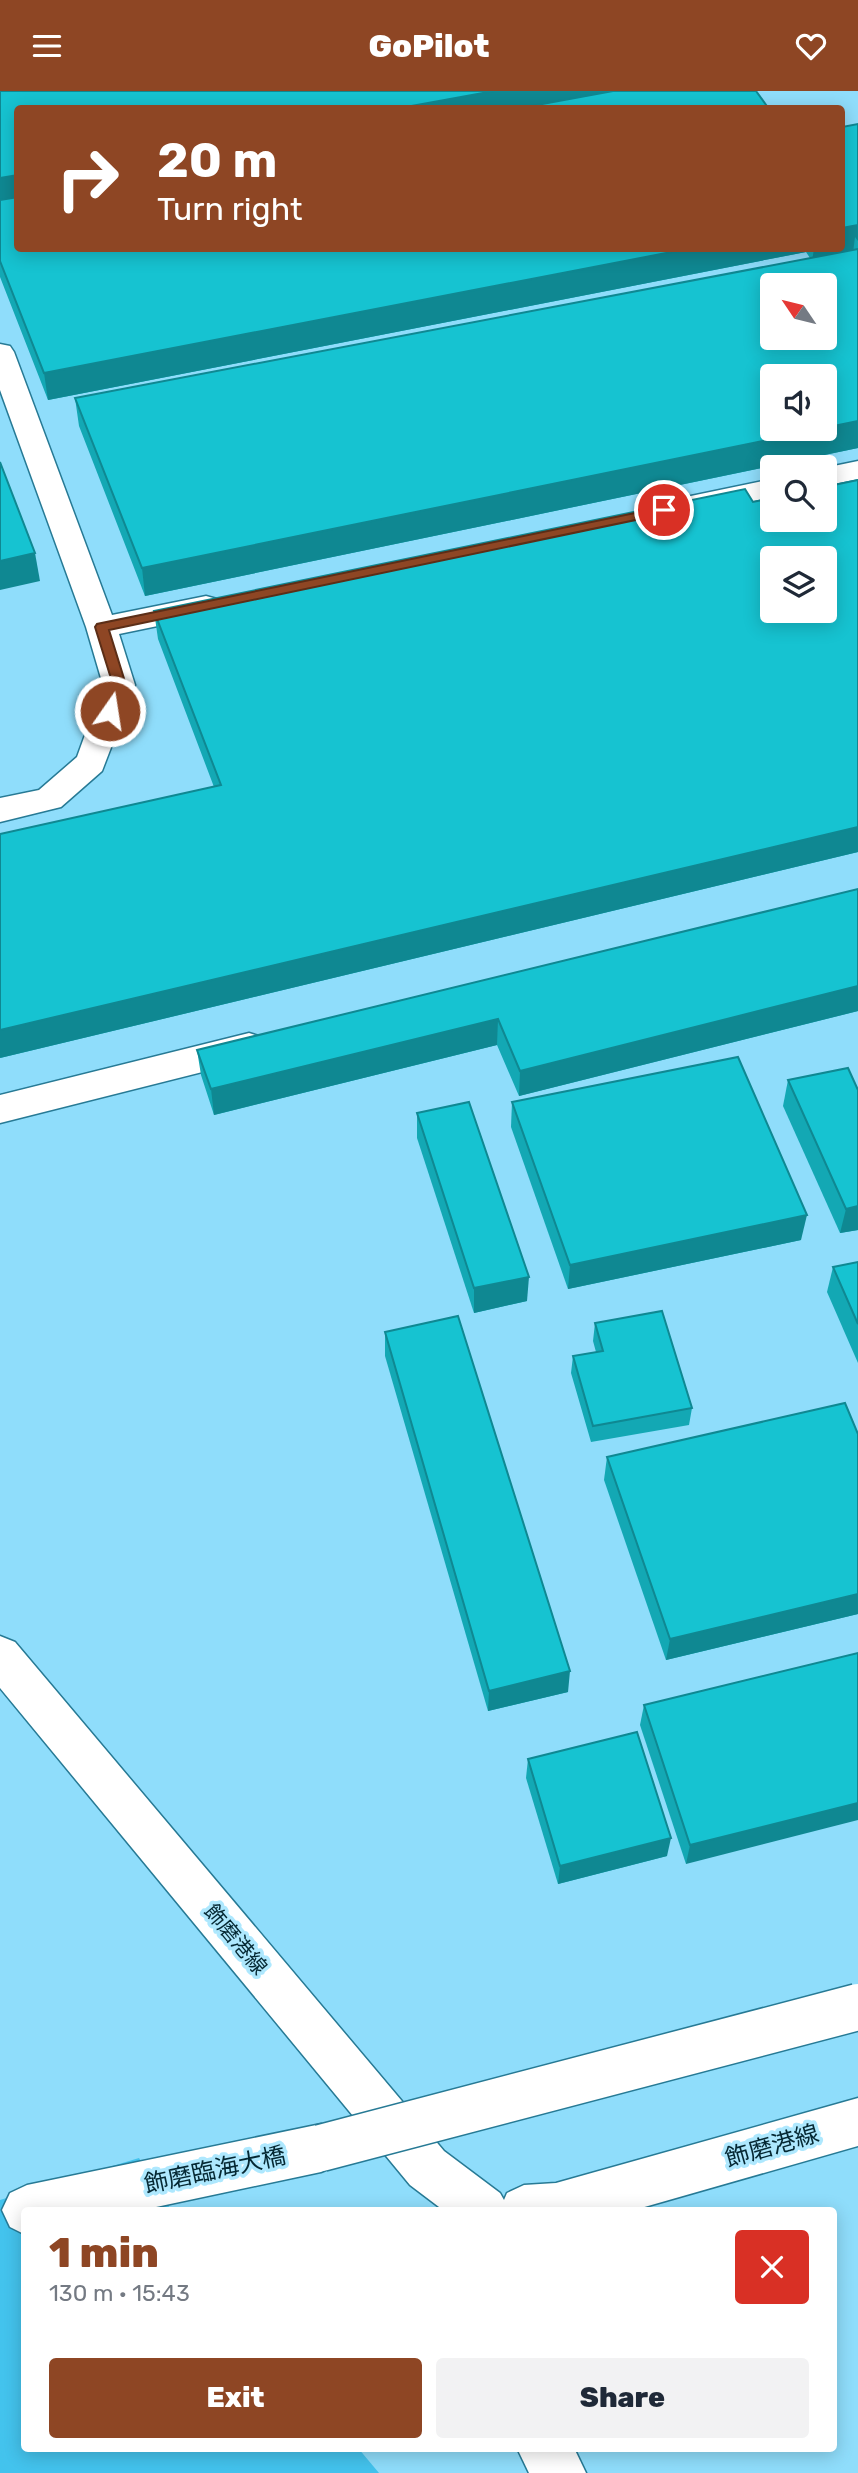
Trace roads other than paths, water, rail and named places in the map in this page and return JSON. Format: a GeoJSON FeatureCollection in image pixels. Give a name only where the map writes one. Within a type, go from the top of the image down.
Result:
{"type":"FeatureCollection","features":[{"type":"Feature","properties":{"kind":"main road"},"geometry":{"type":"LineString","coordinates":[[0,352],[102,627],[119,685],[91,763],[49,799],[0,810]]}},
{"type":"Feature","properties":{"kind":"main road"},"geometry":{"type":"LineString","coordinates":[[837,474],[858,470]]}},
{"type":"Feature","properties":{"kind":"main road"},"geometry":{"type":"LineString","coordinates":[[662,511],[760,491]]}},
{"type":"Feature","properties":{"kind":"main road"},"geometry":{"type":"LineString","coordinates":[[102,627],[238,599]]}},
{"type":"Feature","properties":{"kind":"main road"},"geometry":{"type":"LineString","coordinates":[[0,1109],[282,1039]]}},
{"type":"Feature","properties":{"kind":"main road","name":"飾磨港線"},"geometry":{"type":"LineString","coordinates":[[0,1656],[427,2168],[479,2207]]}},
{"type":"Feature","properties":{"kind":"main road","name":"飾磨臨海大橋"},"geometry":{"type":"LineString","coordinates":[[45,2207],[321,2148],[858,2007]]}},
{"type":"Feature","properties":{"kind":"main road","name":"飾磨港線"},"geometry":{"type":"LineString","coordinates":[[560,2207],[858,2122]]}},
{"type":"Feature","properties":{"kind":"main road","name":"飾磨臨海大橋"},"geometry":{"type":"LineString","coordinates":[[0,2216],[21,2212]]}},
{"type":"Feature","properties":{"kind":"main road"},"geometry":{"type":"LineString","coordinates":[[546,2452],[560,2473]]}},
{"type":"Feature","properties":{"kind":"water"},"geometry":{"type":"Polygon","coordinates":[[[139,2158],[169,2207],[21,2207],[21,2452],[361,2452],[379,2473],[0,2473],[0,2200],[139,2158]]]}}]}
